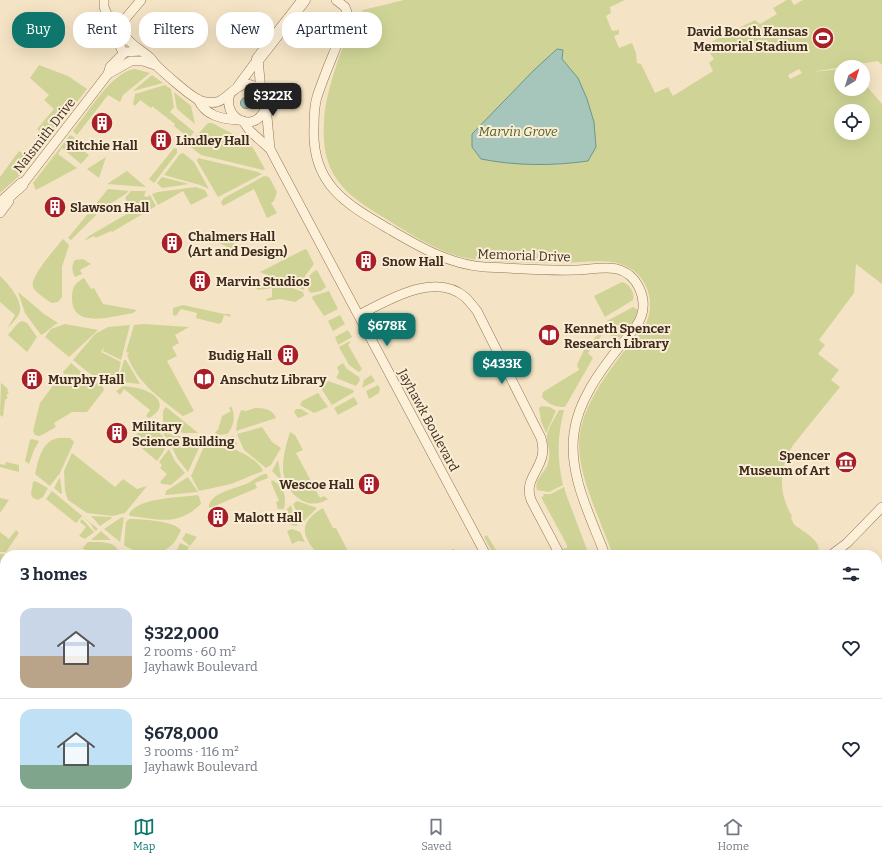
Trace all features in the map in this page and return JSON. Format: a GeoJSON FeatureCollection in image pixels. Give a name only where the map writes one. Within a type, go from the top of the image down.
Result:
{"type":"FeatureCollection","features":[{"type":"Feature","properties":{"kind":"street"},"geometry":{"type":"LineString","coordinates":[[104,0],[106,12]]}},
{"type":"Feature","properties":{"kind":"street"},"geometry":{"type":"LineString","coordinates":[[131,13],[141,0]]}},
{"type":"Feature","properties":{"kind":"street"},"geometry":{"type":"LineString","coordinates":[[198,100],[216,102],[230,94],[238,86],[304,0]]}},
{"type":"Feature","properties":{"kind":"street","name":"Memorial Drive"},"geometry":{"type":"LineString","coordinates":[[336,0],[345,7],[348,15],[316,99],[313,134],[315,153],[320,168],[326,180],[339,197],[354,210],[418,247],[447,259],[470,266],[576,270],[609,268],[624,272],[638,286],[643,305],[639,322],[610,359],[592,388],[580,410],[574,432],[573,455],[578,482],[603,550]]}},
{"type":"Feature","properties":{"kind":"street"},"geometry":{"type":"LineString","coordinates":[[131,42],[140,51],[148,55],[155,64],[198,100],[201,107],[212,115],[226,119],[241,121],[256,120],[264,112],[266,106],[264,95],[261,91],[258,59]]}},
{"type":"Feature","properties":{"kind":"street"},"geometry":{"type":"LineString","coordinates":[[121,48],[123,53],[129,50],[140,51]]}},
{"type":"Feature","properties":{"kind":"street","name":"Naismith Drive"},"geometry":{"type":"LineString","coordinates":[[0,213],[108,74],[110,67],[123,53]]}},
{"type":"Feature","properties":{"kind":"street","name":"Naismith Drive"},"geometry":{"type":"LineString","coordinates":[[108,74],[116,71],[129,62],[143,61],[155,64]]}},
{"type":"Feature","properties":{"kind":"street"},"geometry":{"type":"LineString","coordinates":[[238,86],[248,84],[261,91]]}},
{"type":"Feature","properties":{"kind":"street"},"geometry":{"type":"LineString","coordinates":[[230,94],[228,106],[234,116],[241,121]]}},
{"type":"Feature","properties":{"kind":"street","name":"Jayhawk Boulevard"},"geometry":{"type":"LineString","coordinates":[[266,106],[270,149]]}},
{"type":"Feature","properties":{"kind":"street","name":"Jayhawk Boulevard"},"geometry":{"type":"LineString","coordinates":[[241,121],[270,149],[483,550]]}},
{"type":"Feature","properties":{"kind":"street"},"geometry":{"type":"LineString","coordinates":[[0,204],[22,184]]}},
{"type":"Feature","properties":{"kind":"street"},"geometry":{"type":"LineString","coordinates":[[359,315],[404,292],[428,287],[442,288],[459,293],[465,297],[477,311],[540,438],[543,451],[542,460],[530,482],[529,492],[531,500],[557,550]]}},
{"type":"Feature","properties":{"kind":"street"},"geometry":{"type":"LineString","coordinates":[[838,550],[847,543],[882,507]]}},
{"type":"Feature","properties":{"kind":"green space","name":"Marvin Grove"},"geometry":{"type":"Polygon","coordinates":[[[404,0],[625,0],[610,7],[611,13],[606,16],[612,31],[619,30],[619,34],[614,36],[619,48],[632,43],[636,53],[637,63],[641,64],[655,93],[668,87],[673,96],[713,71],[709,63],[714,59],[705,45],[755,20],[760,24],[777,14],[773,8],[787,0],[791,0],[794,5],[803,0],[882,0],[882,65],[878,61],[870,62],[870,60],[834,60],[834,68],[812,72],[834,70],[834,96],[870,96],[870,90],[882,104],[882,284],[856,264],[854,293],[819,340],[825,345],[818,354],[839,370],[831,380],[840,387],[793,445],[788,454],[783,472],[782,490],[787,507],[792,516],[791,518],[795,525],[816,542],[819,550],[611,550],[592,501],[583,472],[579,445],[580,433],[583,420],[593,396],[607,374],[642,330],[647,321],[650,311],[650,301],[646,286],[634,271],[626,266],[613,262],[498,262],[472,259],[450,254],[428,244],[364,205],[343,187],[335,176],[329,165],[326,152],[324,138],[325,109],[337,63],[343,48],[382,48],[382,12],[362,12],[363,10],[404,0]],[[799,69],[788,75],[790,79],[802,73],[799,69]]]}},
{"type":"Feature","properties":{"kind":"green space"},"geometry":{"type":"Polygon","coordinates":[[[39,65],[68,76],[87,89],[19,176],[0,193],[0,177],[19,151],[26,155],[36,141],[41,142],[46,136],[37,129],[54,109],[44,100],[49,95],[30,78],[39,65]]]}},
{"type":"Feature","properties":{"kind":"green space"},"geometry":{"type":"Polygon","coordinates":[[[135,69],[150,73],[123,95],[120,102],[108,95],[77,135],[73,131],[101,94],[118,77],[135,69]]]}},
{"type":"Feature","properties":{"kind":"green space"},"geometry":{"type":"Polygon","coordinates":[[[152,75],[163,83],[133,91],[134,90],[152,75]]]}},
{"type":"Feature","properties":{"kind":"green space"},"geometry":{"type":"Polygon","coordinates":[[[165,85],[171,89],[174,107],[170,112],[194,132],[187,141],[182,138],[184,134],[174,126],[175,124],[152,106],[151,108],[140,100],[135,106],[133,104],[135,94],[165,85]]]}},
{"type":"Feature","properties":{"kind":"green space"},"geometry":{"type":"Polygon","coordinates":[[[174,92],[191,106],[195,124],[177,109],[174,92]]]}},
{"type":"Feature","properties":{"kind":"green space"},"geometry":{"type":"Polygon","coordinates":[[[208,123],[212,123],[248,142],[265,169],[263,170],[201,155],[188,145],[208,123]]]}},
{"type":"Feature","properties":{"kind":"green space"},"geometry":{"type":"Polygon","coordinates":[[[70,135],[75,138],[72,142],[89,155],[81,164],[62,148],[58,154],[77,168],[36,190],[33,183],[70,135]]]}},
{"type":"Feature","properties":{"kind":"green space"},"geometry":{"type":"Polygon","coordinates":[[[174,148],[177,149],[177,153],[154,183],[149,179],[174,148]]]}},
{"type":"Feature","properties":{"kind":"green space"},"geometry":{"type":"Polygon","coordinates":[[[183,153],[194,162],[209,189],[164,175],[180,154],[183,153]]]}},
{"type":"Feature","properties":{"kind":"green space"},"geometry":{"type":"Polygon","coordinates":[[[106,157],[99,178],[87,169],[106,157]]]}},
{"type":"Feature","properties":{"kind":"green space"},"geometry":{"type":"Polygon","coordinates":[[[198,158],[262,174],[218,197],[197,161],[198,158]]]}},
{"type":"Feature","properties":{"kind":"green space"},"geometry":{"type":"Polygon","coordinates":[[[127,171],[146,187],[107,184],[127,171]]]}},
{"type":"Feature","properties":{"kind":"green space"},"geometry":{"type":"Polygon","coordinates":[[[264,176],[269,177],[277,192],[274,201],[271,203],[277,213],[267,218],[254,189],[223,206],[221,202],[224,198],[264,176]]]}},
{"type":"Feature","properties":{"kind":"green space"},"geometry":{"type":"Polygon","coordinates":[[[162,177],[189,184],[162,188],[157,183],[162,177]]]}},
{"type":"Feature","properties":{"kind":"green space"},"geometry":{"type":"Polygon","coordinates":[[[196,187],[205,190],[208,196],[191,205],[183,191],[158,205],[152,194],[158,192],[196,187]]]}},
{"type":"Feature","properties":{"kind":"green space"},"geometry":{"type":"Polygon","coordinates":[[[108,189],[129,191],[102,209],[71,240],[68,238],[108,189]]]}},
{"type":"Feature","properties":{"kind":"green space"},"geometry":{"type":"Polygon","coordinates":[[[131,191],[146,191],[144,196],[147,197],[150,195],[156,206],[112,232],[111,231],[96,238],[94,236],[84,241],[89,236],[132,211],[125,198],[131,191]]]}},
{"type":"Feature","properties":{"kind":"green space"},"geometry":{"type":"Polygon","coordinates":[[[229,236],[237,247],[236,251],[219,243],[229,236]]]}},
{"type":"Feature","properties":{"kind":"green space"},"geometry":{"type":"Polygon","coordinates":[[[63,239],[69,245],[62,267],[62,297],[58,302],[52,303],[36,291],[33,287],[33,282],[39,270],[63,239]]]}},
{"type":"Feature","properties":{"kind":"green space"},"geometry":{"type":"Polygon","coordinates":[[[305,249],[307,250],[314,264],[305,276],[304,290],[260,272],[305,249]]]}},
{"type":"Feature","properties":{"kind":"green space"},"geometry":{"type":"Polygon","coordinates":[[[83,259],[91,264],[80,270],[82,274],[75,277],[72,269],[73,264],[75,260],[83,259]]]}},
{"type":"Feature","properties":{"kind":"green space"},"geometry":{"type":"Polygon","coordinates":[[[317,270],[326,287],[321,291],[311,293],[308,288],[308,279],[314,271],[317,270]]]}},
{"type":"Feature","properties":{"kind":"green space"},"geometry":{"type":"Polygon","coordinates":[[[0,276],[11,288],[20,304],[19,314],[7,329],[15,315],[0,302],[0,276]]]}},
{"type":"Feature","properties":{"kind":"green space"},"geometry":{"type":"Polygon","coordinates":[[[263,277],[303,292],[304,296],[295,302],[280,299],[267,301],[266,299],[272,297],[272,288],[258,290],[253,286],[263,277]]]}},
{"type":"Feature","properties":{"kind":"green space"},"geometry":{"type":"Polygon","coordinates":[[[84,278],[91,289],[94,288],[103,304],[137,310],[133,313],[95,319],[86,318],[79,314],[74,308],[72,298],[73,288],[84,278]]]}},
{"type":"Feature","properties":{"kind":"green space"},"geometry":{"type":"Polygon","coordinates":[[[622,282],[631,289],[633,300],[605,317],[594,296],[622,282]]]}},
{"type":"Feature","properties":{"kind":"green space"},"geometry":{"type":"Polygon","coordinates":[[[329,291],[338,309],[324,316],[312,298],[313,296],[329,291]]]}},
{"type":"Feature","properties":{"kind":"green space"},"geometry":{"type":"Polygon","coordinates":[[[18,292],[44,314],[58,323],[41,335],[25,313],[18,292]]]}},
{"type":"Feature","properties":{"kind":"green space"},"geometry":{"type":"Polygon","coordinates":[[[183,305],[230,314],[231,317],[224,315],[222,322],[219,324],[196,318],[197,313],[181,309],[176,316],[173,315],[173,308],[183,305]]]}},
{"type":"Feature","properties":{"kind":"green space"},"geometry":{"type":"Polygon","coordinates":[[[633,307],[638,310],[634,320],[619,338],[617,336],[612,337],[605,329],[609,326],[607,321],[633,307]]]}},
{"type":"Feature","properties":{"kind":"green space"},"geometry":{"type":"Polygon","coordinates":[[[340,315],[345,324],[333,331],[328,321],[340,315]]]}},
{"type":"Feature","properties":{"kind":"green space"},"geometry":{"type":"Polygon","coordinates":[[[22,321],[27,323],[37,337],[27,352],[8,335],[18,323],[22,321]]]}},
{"type":"Feature","properties":{"kind":"green space"},"geometry":{"type":"Polygon","coordinates":[[[65,324],[98,330],[69,357],[45,337],[51,329],[65,324]]]}},
{"type":"Feature","properties":{"kind":"green space"},"geometry":{"type":"Polygon","coordinates":[[[144,324],[189,327],[175,335],[179,343],[172,347],[177,356],[167,361],[194,411],[183,416],[150,390],[131,365],[127,355],[129,353],[126,352],[134,325],[144,324]]]}},
{"type":"Feature","properties":{"kind":"green space"},"geometry":{"type":"Polygon","coordinates":[[[130,325],[121,360],[103,351],[104,347],[101,352],[121,362],[118,374],[116,373],[113,379],[108,380],[97,377],[86,371],[73,360],[95,334],[108,327],[130,325]]]}},
{"type":"Feature","properties":{"kind":"green space"},"geometry":{"type":"Polygon","coordinates":[[[348,330],[352,337],[338,345],[335,337],[348,330]]]}},
{"type":"Feature","properties":{"kind":"green space"},"geometry":{"type":"Polygon","coordinates":[[[600,332],[602,335],[588,353],[593,358],[565,407],[556,406],[547,402],[542,397],[543,392],[579,370],[577,365],[585,348],[600,332]]]}},
{"type":"Feature","properties":{"kind":"green space"},"geometry":{"type":"Polygon","coordinates":[[[350,341],[348,345],[362,369],[359,372],[349,365],[339,347],[350,341]]]}},
{"type":"Feature","properties":{"kind":"green space"},"geometry":{"type":"Polygon","coordinates":[[[124,360],[126,360],[140,384],[121,382],[120,374],[124,360]]]}},
{"type":"Feature","properties":{"kind":"green space"},"geometry":{"type":"Polygon","coordinates":[[[71,363],[85,375],[64,374],[63,372],[71,363]]]}},
{"type":"Feature","properties":{"kind":"green space"},"geometry":{"type":"Polygon","coordinates":[[[343,363],[347,369],[359,377],[360,380],[356,386],[336,378],[339,373],[337,367],[343,363]]]}},
{"type":"Feature","properties":{"kind":"green space"},"geometry":{"type":"Polygon","coordinates":[[[371,375],[375,381],[362,388],[364,380],[371,375]]]}},
{"type":"Feature","properties":{"kind":"green space"},"geometry":{"type":"Polygon","coordinates":[[[67,377],[91,379],[103,387],[104,390],[87,412],[72,412],[54,423],[56,427],[40,436],[35,435],[33,431],[40,403],[58,379],[67,377]]]}},
{"type":"Feature","properties":{"kind":"green space"},"geometry":{"type":"Polygon","coordinates":[[[328,381],[353,390],[354,392],[332,405],[321,388],[328,381]]]}},
{"type":"Feature","properties":{"kind":"green space"},"geometry":{"type":"Polygon","coordinates":[[[1,383],[8,389],[7,391],[9,392],[6,396],[8,397],[5,400],[3,417],[0,415],[1,383]]]}},
{"type":"Feature","properties":{"kind":"green space"},"geometry":{"type":"Polygon","coordinates":[[[378,385],[380,388],[379,393],[369,399],[366,391],[378,385]]]}},
{"type":"Feature","properties":{"kind":"green space"},"geometry":{"type":"Polygon","coordinates":[[[123,386],[139,388],[152,394],[159,401],[159,410],[149,418],[146,416],[150,410],[124,389],[120,395],[116,391],[123,386]]]}},
{"type":"Feature","properties":{"kind":"green space"},"geometry":{"type":"Polygon","coordinates":[[[318,393],[328,407],[314,413],[300,405],[302,401],[318,393]]]}},
{"type":"Feature","properties":{"kind":"green space"},"geometry":{"type":"Polygon","coordinates":[[[354,397],[358,404],[338,415],[334,408],[354,397]]]}},
{"type":"Feature","properties":{"kind":"green space"},"geometry":{"type":"Polygon","coordinates":[[[231,406],[234,421],[231,428],[227,434],[218,435],[215,432],[218,430],[222,416],[231,411],[229,408],[231,406]]]}},
{"type":"Feature","properties":{"kind":"green space"},"geometry":{"type":"Polygon","coordinates":[[[541,406],[550,407],[556,411],[546,433],[541,421],[539,408],[541,406]]]}},
{"type":"Feature","properties":{"kind":"green space"},"geometry":{"type":"Polygon","coordinates":[[[166,407],[198,433],[184,433],[163,427],[163,411],[166,407]]]}},
{"type":"Feature","properties":{"kind":"green space"},"geometry":{"type":"Polygon","coordinates":[[[255,408],[270,411],[276,418],[236,431],[241,410],[246,411],[255,408]]]}},
{"type":"Feature","properties":{"kind":"green space"},"geometry":{"type":"Polygon","coordinates":[[[296,409],[301,409],[309,414],[298,418],[294,412],[296,409]]]}},
{"type":"Feature","properties":{"kind":"green space"},"geometry":{"type":"Polygon","coordinates":[[[559,410],[564,410],[559,439],[560,465],[563,485],[549,492],[537,490],[536,486],[538,480],[549,461],[547,435],[559,410]]]}},
{"type":"Feature","properties":{"kind":"green space"},"geometry":{"type":"Polygon","coordinates":[[[146,422],[165,439],[165,448],[157,461],[132,440],[146,422]]]}},
{"type":"Feature","properties":{"kind":"green space"},"geometry":{"type":"Polygon","coordinates":[[[262,427],[272,442],[281,448],[271,465],[266,468],[244,450],[237,434],[262,427]]]}},
{"type":"Feature","properties":{"kind":"green space"},"geometry":{"type":"Polygon","coordinates":[[[290,432],[295,435],[303,450],[296,453],[320,498],[324,496],[328,499],[319,503],[303,501],[296,497],[286,483],[283,462],[290,432]]]}},
{"type":"Feature","properties":{"kind":"green space"},"geometry":{"type":"Polygon","coordinates":[[[164,433],[184,437],[171,444],[164,433]]]}},
{"type":"Feature","properties":{"kind":"green space"},"geometry":{"type":"Polygon","coordinates":[[[233,436],[237,444],[236,446],[223,440],[233,436]]]}},
{"type":"Feature","properties":{"kind":"green space"},"geometry":{"type":"Polygon","coordinates":[[[58,438],[70,438],[74,442],[60,473],[50,486],[35,474],[44,447],[52,440],[58,438]]]}},
{"type":"Feature","properties":{"kind":"green space"},"geometry":{"type":"Polygon","coordinates":[[[32,439],[39,441],[29,464],[25,461],[30,440],[32,439]]]}},
{"type":"Feature","properties":{"kind":"green space"},"geometry":{"type":"Polygon","coordinates":[[[187,439],[203,439],[188,472],[177,458],[172,447],[187,439]]]}},
{"type":"Feature","properties":{"kind":"green space"},"geometry":{"type":"Polygon","coordinates":[[[209,441],[231,448],[247,456],[260,466],[263,471],[231,484],[199,491],[191,476],[205,444],[209,441]]]}},
{"type":"Feature","properties":{"kind":"green space"},"geometry":{"type":"Polygon","coordinates":[[[169,449],[175,461],[185,473],[171,485],[162,484],[160,482],[167,474],[160,468],[162,465],[159,462],[169,449]]]}},
{"type":"Feature","properties":{"kind":"green space"},"geometry":{"type":"Polygon","coordinates":[[[72,453],[115,487],[123,479],[137,489],[147,486],[125,513],[112,516],[87,513],[68,500],[65,491],[64,471],[72,453]]]}},
{"type":"Feature","properties":{"kind":"green space"},"geometry":{"type":"Polygon","coordinates":[[[278,460],[281,477],[280,479],[272,471],[278,460]]]}},
{"type":"Feature","properties":{"kind":"green space"},"geometry":{"type":"Polygon","coordinates":[[[6,462],[19,465],[19,472],[0,467],[0,464],[5,465],[6,462]]]}},
{"type":"Feature","properties":{"kind":"green space"},"geometry":{"type":"Polygon","coordinates":[[[264,474],[267,474],[268,478],[255,483],[257,488],[217,505],[218,509],[214,511],[212,507],[209,508],[210,503],[219,494],[250,482],[264,474]]]}},
{"type":"Feature","properties":{"kind":"green space"},"geometry":{"type":"Polygon","coordinates":[[[60,477],[62,493],[61,494],[54,488],[60,477]]]}},
{"type":"Feature","properties":{"kind":"green space"},"geometry":{"type":"Polygon","coordinates":[[[188,477],[198,492],[165,495],[166,491],[188,477]]]}},
{"type":"Feature","properties":{"kind":"green space"},"geometry":{"type":"Polygon","coordinates":[[[272,480],[279,485],[284,492],[284,509],[278,509],[276,502],[279,501],[271,482],[272,480]]]}},
{"type":"Feature","properties":{"kind":"green space"},"geometry":{"type":"Polygon","coordinates":[[[35,481],[48,488],[43,497],[38,500],[33,498],[31,494],[33,482],[35,481]]]}},
{"type":"Feature","properties":{"kind":"green space"},"geometry":{"type":"Polygon","coordinates":[[[564,487],[587,550],[562,549],[567,548],[567,545],[541,497],[544,496],[543,494],[551,494],[564,487]]]}},
{"type":"Feature","properties":{"kind":"green space"},"geometry":{"type":"Polygon","coordinates":[[[52,491],[98,529],[95,531],[90,523],[82,516],[76,523],[46,499],[52,491]]]}},
{"type":"Feature","properties":{"kind":"green space"},"geometry":{"type":"Polygon","coordinates":[[[199,496],[201,504],[184,516],[176,519],[159,520],[130,516],[129,514],[134,508],[150,501],[199,496]]]}},
{"type":"Feature","properties":{"kind":"green space"},"geometry":{"type":"Polygon","coordinates":[[[0,498],[9,500],[0,513],[0,498]]]}},
{"type":"Feature","properties":{"kind":"green space"},"geometry":{"type":"Polygon","coordinates":[[[297,501],[317,508],[302,523],[293,504],[297,501]]]}},
{"type":"Feature","properties":{"kind":"green space"},"geometry":{"type":"Polygon","coordinates":[[[291,505],[297,526],[291,525],[287,519],[288,510],[286,510],[291,505]]]}},
{"type":"Feature","properties":{"kind":"green space"},"geometry":{"type":"Polygon","coordinates":[[[323,508],[333,528],[336,528],[347,550],[315,550],[308,541],[305,529],[306,524],[315,513],[323,508]]]}},
{"type":"Feature","properties":{"kind":"green space"},"geometry":{"type":"Polygon","coordinates":[[[91,516],[111,517],[112,518],[100,526],[91,516]]]}},
{"type":"Feature","properties":{"kind":"green space"},"geometry":{"type":"Polygon","coordinates":[[[122,517],[124,518],[120,542],[104,529],[122,517]]]}},
{"type":"Feature","properties":{"kind":"green space"},"geometry":{"type":"Polygon","coordinates":[[[82,519],[94,532],[85,539],[79,536],[86,527],[80,522],[82,519]]]}},
{"type":"Feature","properties":{"kind":"green space"},"geometry":{"type":"Polygon","coordinates":[[[129,519],[149,520],[172,524],[181,530],[174,542],[164,550],[134,550],[124,545],[126,522],[129,519]]]}},
{"type":"Feature","properties":{"kind":"green space"},"geometry":{"type":"Polygon","coordinates":[[[292,529],[300,532],[305,542],[298,541],[292,544],[287,531],[292,529]]]}},
{"type":"Feature","properties":{"kind":"green space"},"geometry":{"type":"Polygon","coordinates":[[[16,530],[19,533],[7,550],[0,550],[0,532],[9,539],[16,530]]]}},
{"type":"Feature","properties":{"kind":"green space"},"geometry":{"type":"Polygon","coordinates":[[[101,531],[111,540],[91,540],[100,532],[101,531]]]}},
{"type":"Feature","properties":{"kind":"green space"},"geometry":{"type":"Polygon","coordinates":[[[186,533],[197,537],[190,546],[182,539],[186,533]]]}},
{"type":"Feature","properties":{"kind":"green space"},"geometry":{"type":"Polygon","coordinates":[[[487,535],[496,550],[491,550],[484,537],[487,535]]]}},
{"type":"Feature","properties":{"kind":"green space"},"geometry":{"type":"Polygon","coordinates":[[[88,542],[103,542],[112,544],[118,550],[85,550],[82,549],[88,542]]]}},
{"type":"Feature","properties":{"kind":"green space"},"geometry":{"type":"Polygon","coordinates":[[[180,543],[189,547],[187,550],[177,550],[180,543]]]}},
{"type":"Feature","properties":{"kind":"water"},"geometry":{"type":"Polygon","coordinates":[[[557,49],[563,50],[562,59],[578,78],[587,99],[594,122],[596,147],[588,161],[561,164],[534,164],[508,163],[481,159],[472,147],[472,134],[534,70],[557,49]]]}},
{"type":"Feature","properties":{"kind":"water"},"geometry":{"type":"Polygon","coordinates":[[[246,97],[250,99],[252,103],[250,107],[246,109],[242,107],[240,103],[242,99],[246,97]]]}},
{"type":"Feature","properties":{"kind":"place","name":"David Booth Kansas Memorial Stadium"},"geometry":{"type":"Point","coordinates":[823,38]}},
{"type":"Feature","properties":{"kind":"place","name":"Ritchie Hall"},"geometry":{"type":"Point","coordinates":[102,123]}},
{"type":"Feature","properties":{"kind":"place","name":"Lindley Hall"},"geometry":{"type":"Point","coordinates":[161,140]}},
{"type":"Feature","properties":{"kind":"place","name":"Slawson Hall"},"geometry":{"type":"Point","coordinates":[55,207]}},
{"type":"Feature","properties":{"kind":"place","name":"Chalmers Hall (Art and Design)"},"geometry":{"type":"Point","coordinates":[172,243]}},
{"type":"Feature","properties":{"kind":"place","name":"Snow Hall"},"geometry":{"type":"Point","coordinates":[366,261]}},
{"type":"Feature","properties":{"kind":"place","name":"Marvin Studios"},"geometry":{"type":"Point","coordinates":[200,281]}},
{"type":"Feature","properties":{"kind":"place","name":"Kenneth Spencer Research Library"},"geometry":{"type":"Point","coordinates":[549,335]}},
{"type":"Feature","properties":{"kind":"place","name":"Budig Hall"},"geometry":{"type":"Point","coordinates":[288,355]}},
{"type":"Feature","properties":{"kind":"place","name":"Murphy Hall"},"geometry":{"type":"Point","coordinates":[32,379]}},
{"type":"Feature","properties":{"kind":"place","name":"Anschutz Library"},"geometry":{"type":"Point","coordinates":[204,379]}},
{"type":"Feature","properties":{"kind":"place","name":"Military Science Building"},"geometry":{"type":"Point","coordinates":[117,433]}},
{"type":"Feature","properties":{"kind":"place","name":"Spencer Museum of Art"},"geometry":{"type":"Point","coordinates":[846,462]}},
{"type":"Feature","properties":{"kind":"place","name":"Wescoe Hall"},"geometry":{"type":"Point","coordinates":[369,484]}},
{"type":"Feature","properties":{"kind":"place","name":"Malott Hall"},"geometry":{"type":"Point","coordinates":[218,517]}}]}
